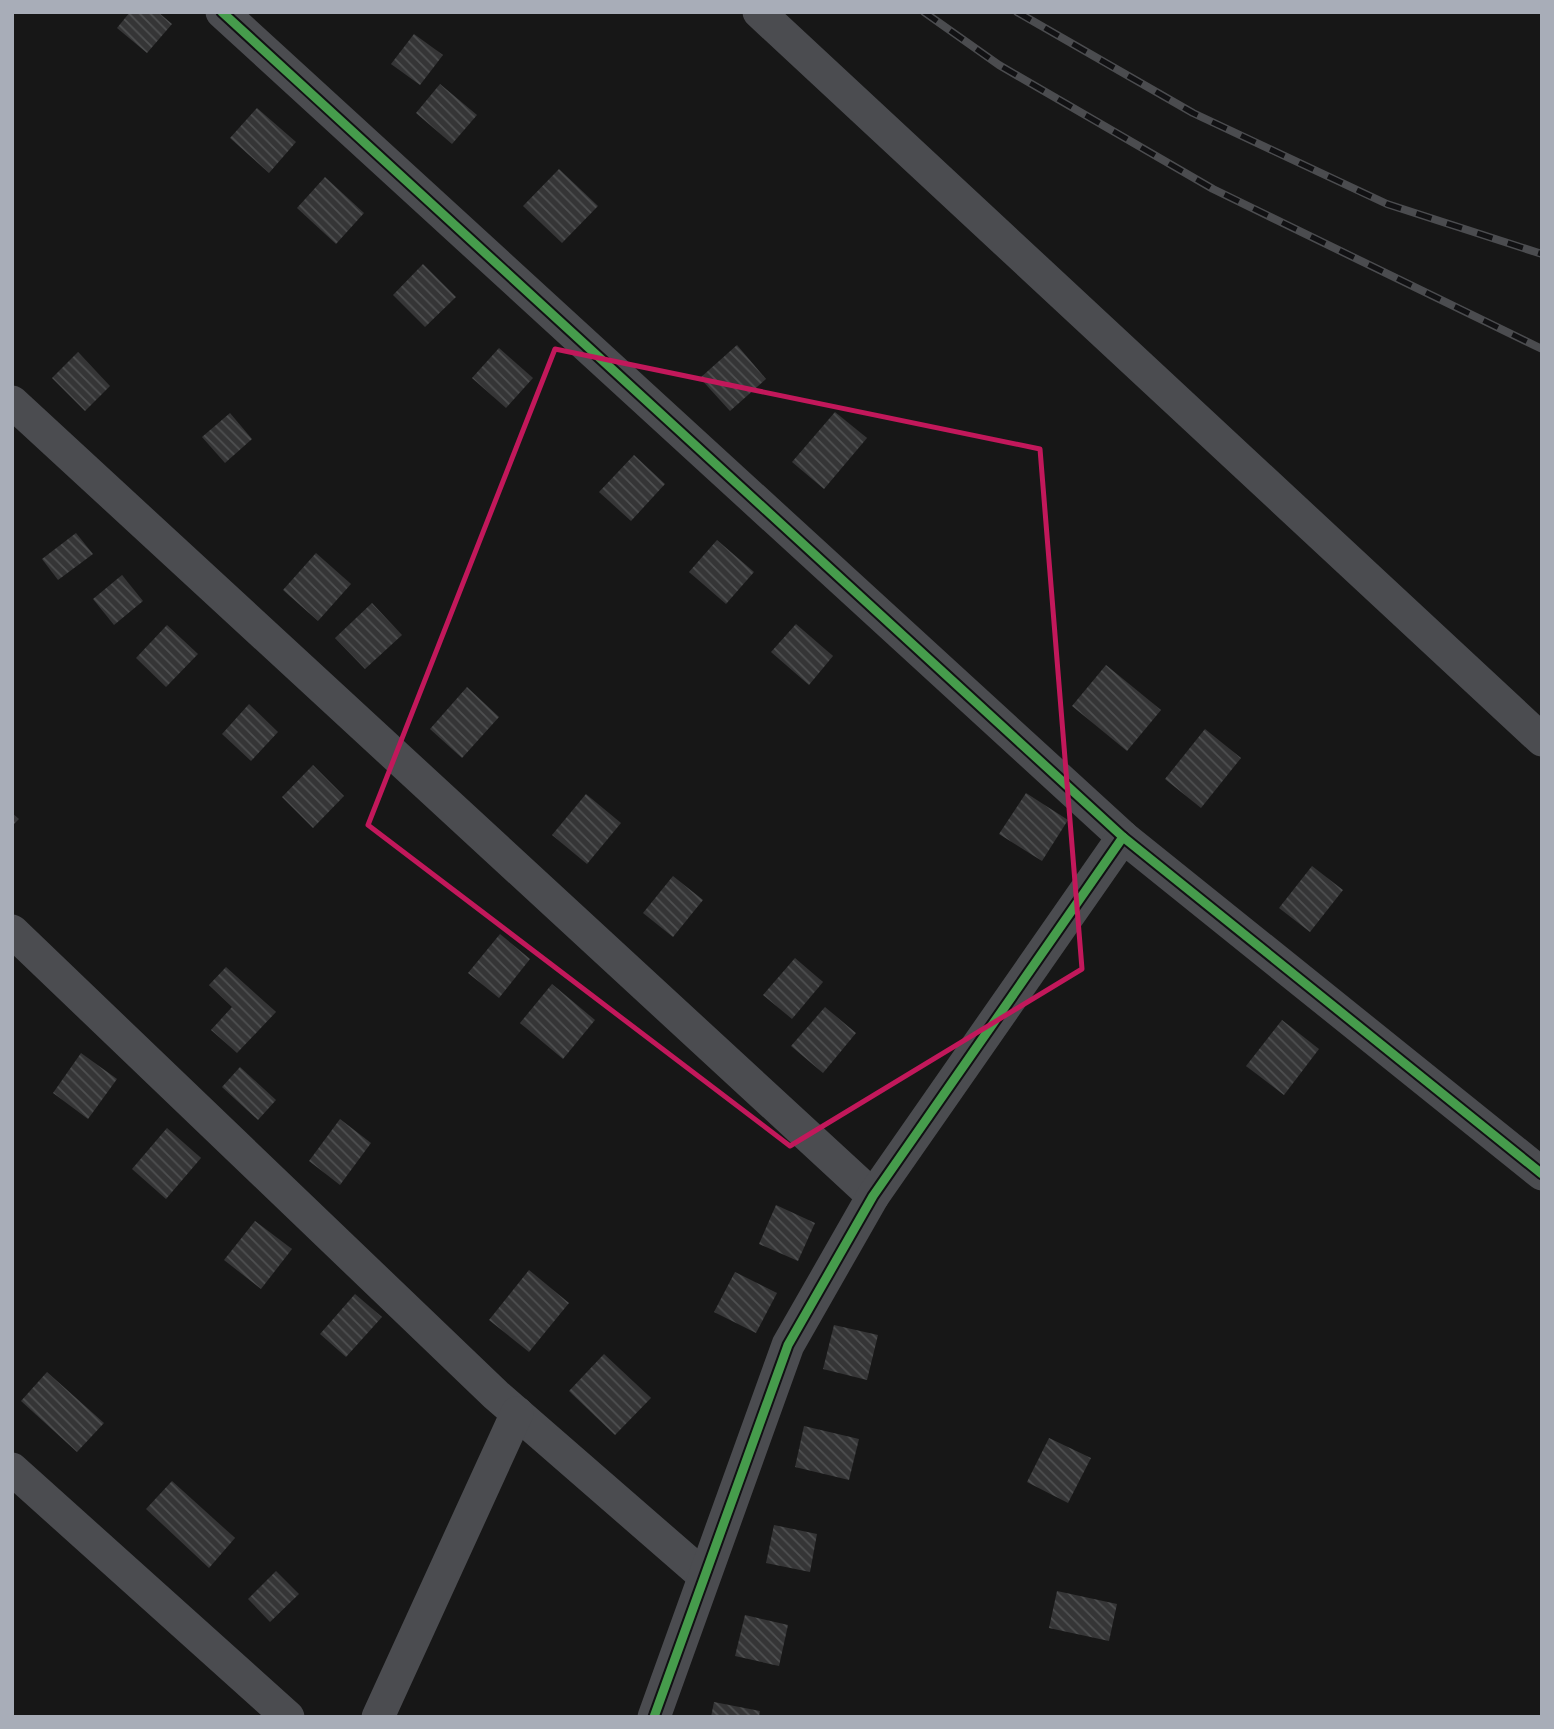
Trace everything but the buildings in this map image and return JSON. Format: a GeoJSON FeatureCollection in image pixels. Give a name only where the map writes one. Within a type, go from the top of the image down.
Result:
{"type":"FeatureCollection","features":[{"type":"Feature","properties":{"kind":"street"},"geometry":{"type":"LineString","coordinates":[[222,12],[1123,837],[1542,1174]]}},
{"type":"Feature","properties":{"kind":"street"},"geometry":{"type":"LineString","coordinates":[[759,12],[1542,740]]}},
{"type":"Feature","properties":{"kind":"street"},"geometry":{"type":"LineString","coordinates":[[12,402],[873,1196]]}},
{"type":"Feature","properties":{"kind":"street"},"geometry":{"type":"LineString","coordinates":[[654,1717],[788,1345],[873,1196],[1123,837]]}},
{"type":"Feature","properties":{"kind":"street"},"geometry":{"type":"LineString","coordinates":[[12,931],[517,1413],[703,1575]]}},
{"type":"Feature","properties":{"kind":"street"},"geometry":{"type":"LineString","coordinates":[[378,1717],[517,1413]]}},
{"type":"Feature","properties":{"kind":"street"},"geometry":{"type":"LineString","coordinates":[[12,1469],[289,1717]]}},
{"type":"Feature","properties":{"kind":"highlighted area"},"geometry":{"type":"Polygon","coordinates":[[[555,349],[1040,449],[1082,969],[790,1146],[368,825],[555,349]]]}},
{"type":"Feature","properties":{"kind":"railway"},"geometry":{"type":"LineString","coordinates":[[924,12],[999,65],[1213,189],[1542,349]]}},
{"type":"Feature","properties":{"kind":"railway"},"geometry":{"type":"LineString","coordinates":[[1017,12],[1193,113],[1387,204],[1542,254]]}},
{"type":"Feature","properties":{"kind":"cycle path"},"geometry":{"type":"LineString","coordinates":[[222,12],[1123,837]]}},
{"type":"Feature","properties":{"kind":"cycle path"},"geometry":{"type":"LineString","coordinates":[[654,1717],[788,1345],[873,1196],[1123,837],[1542,1174]]}}]}
